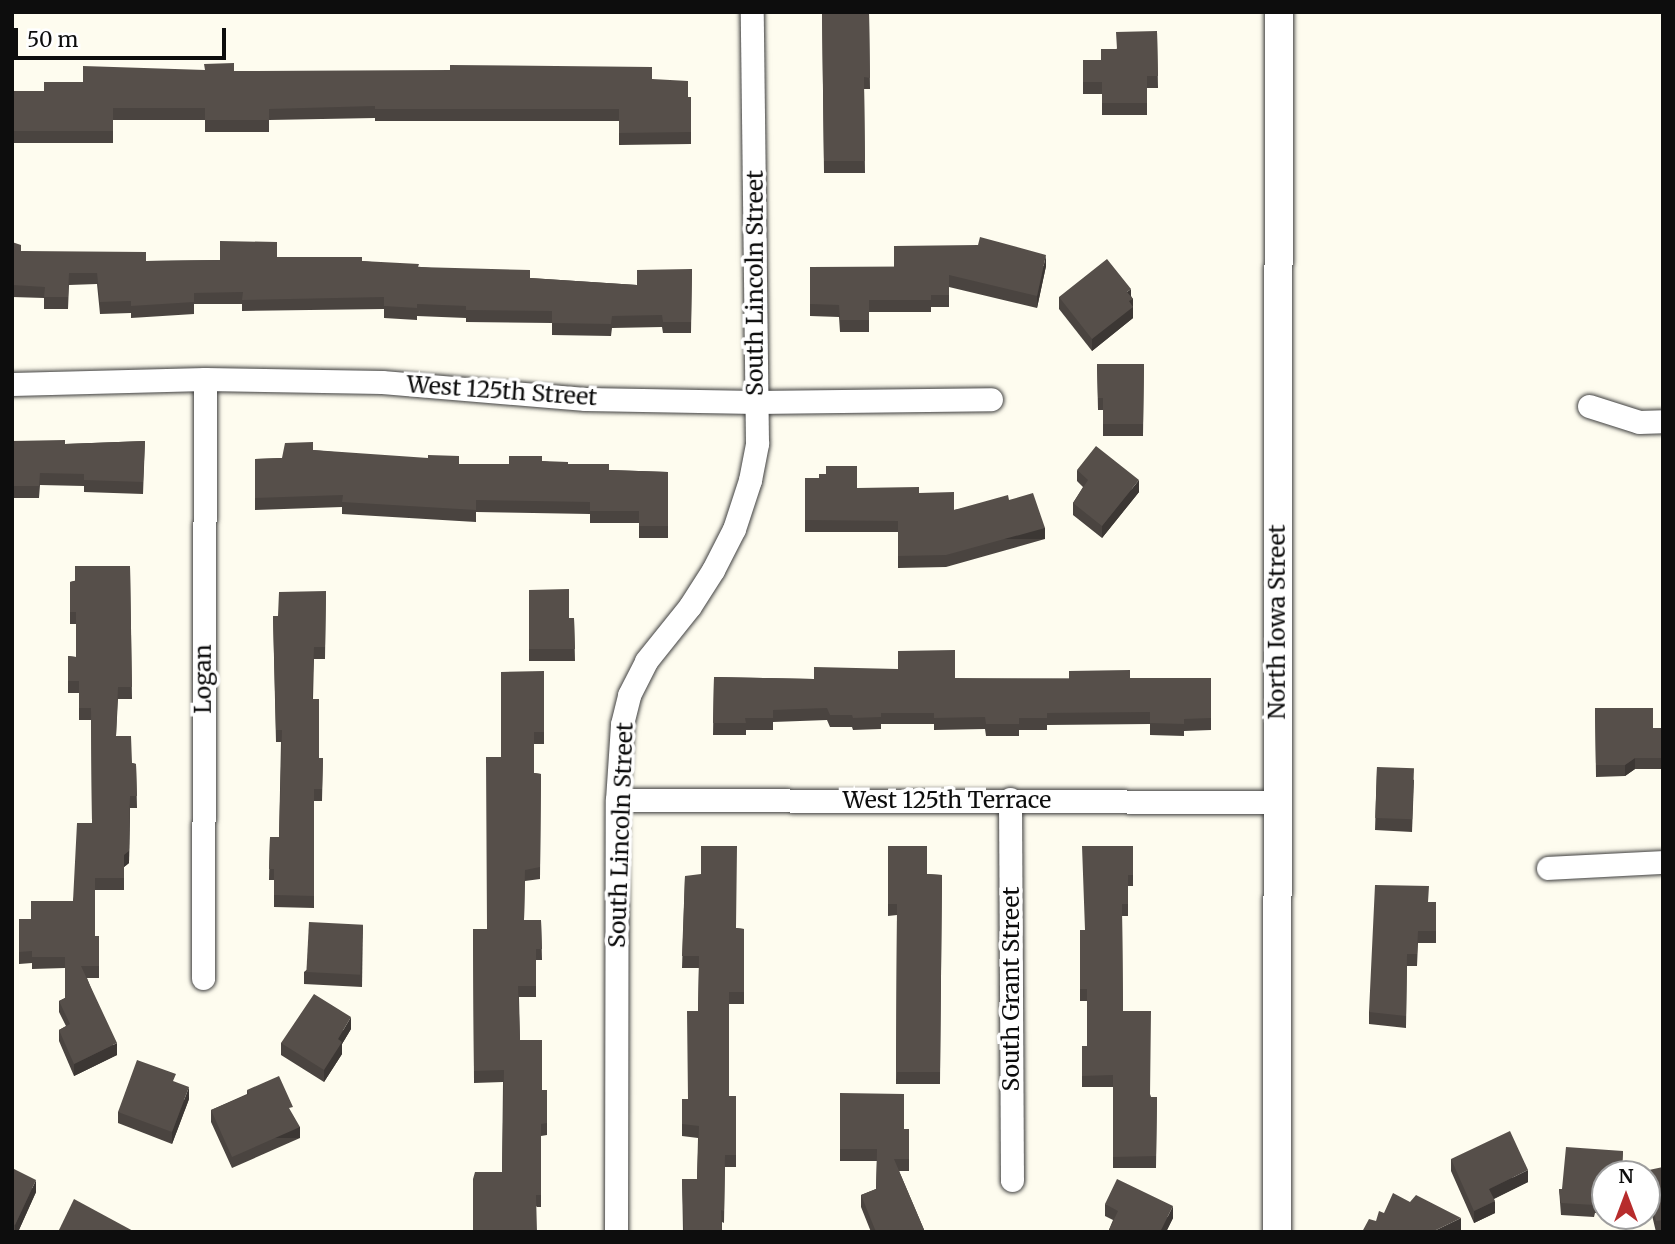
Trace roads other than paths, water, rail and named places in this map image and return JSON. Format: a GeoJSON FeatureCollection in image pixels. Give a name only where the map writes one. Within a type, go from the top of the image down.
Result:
{"type":"FeatureCollection","features":[{"type":"Feature","properties":{"kind":"street","name":"South Lincoln Street"},"geometry":{"type":"LineString","coordinates":[[616,1232],[617,800],[622,724],[629,695],[646,661],[690,606],[713,570],[734,529],[754,456],[756,402],[752,12]]}},
{"type":"Feature","properties":{"kind":"street","name":"North Iowa Street"},"geometry":{"type":"LineString","coordinates":[[1278,1232],[1279,12]]}},
{"type":"Feature","properties":{"kind":"street","name":"West 125th Street"},"geometry":{"type":"LineString","coordinates":[[12,384],[205,379],[382,382],[584,399],[756,402],[991,400]]}},
{"type":"Feature","properties":{"kind":"street","name":"Logan"},"geometry":{"type":"LineString","coordinates":[[203,978],[205,379]]}},
{"type":"Feature","properties":{"kind":"street"},"geometry":{"type":"LineString","coordinates":[[1589,406],[1639,422],[1663,421]]}},
{"type":"Feature","properties":{"kind":"street","name":"West 125th Terrace"},"geometry":{"type":"LineString","coordinates":[[617,800],[1010,799],[1277,802]]}},
{"type":"Feature","properties":{"kind":"street","name":"South Grant Street"},"geometry":{"type":"LineString","coordinates":[[1010,799],[1012,1180]]}},
{"type":"Feature","properties":{"kind":"street"},"geometry":{"type":"LineString","coordinates":[[1548,868],[1663,862]]}}]}
